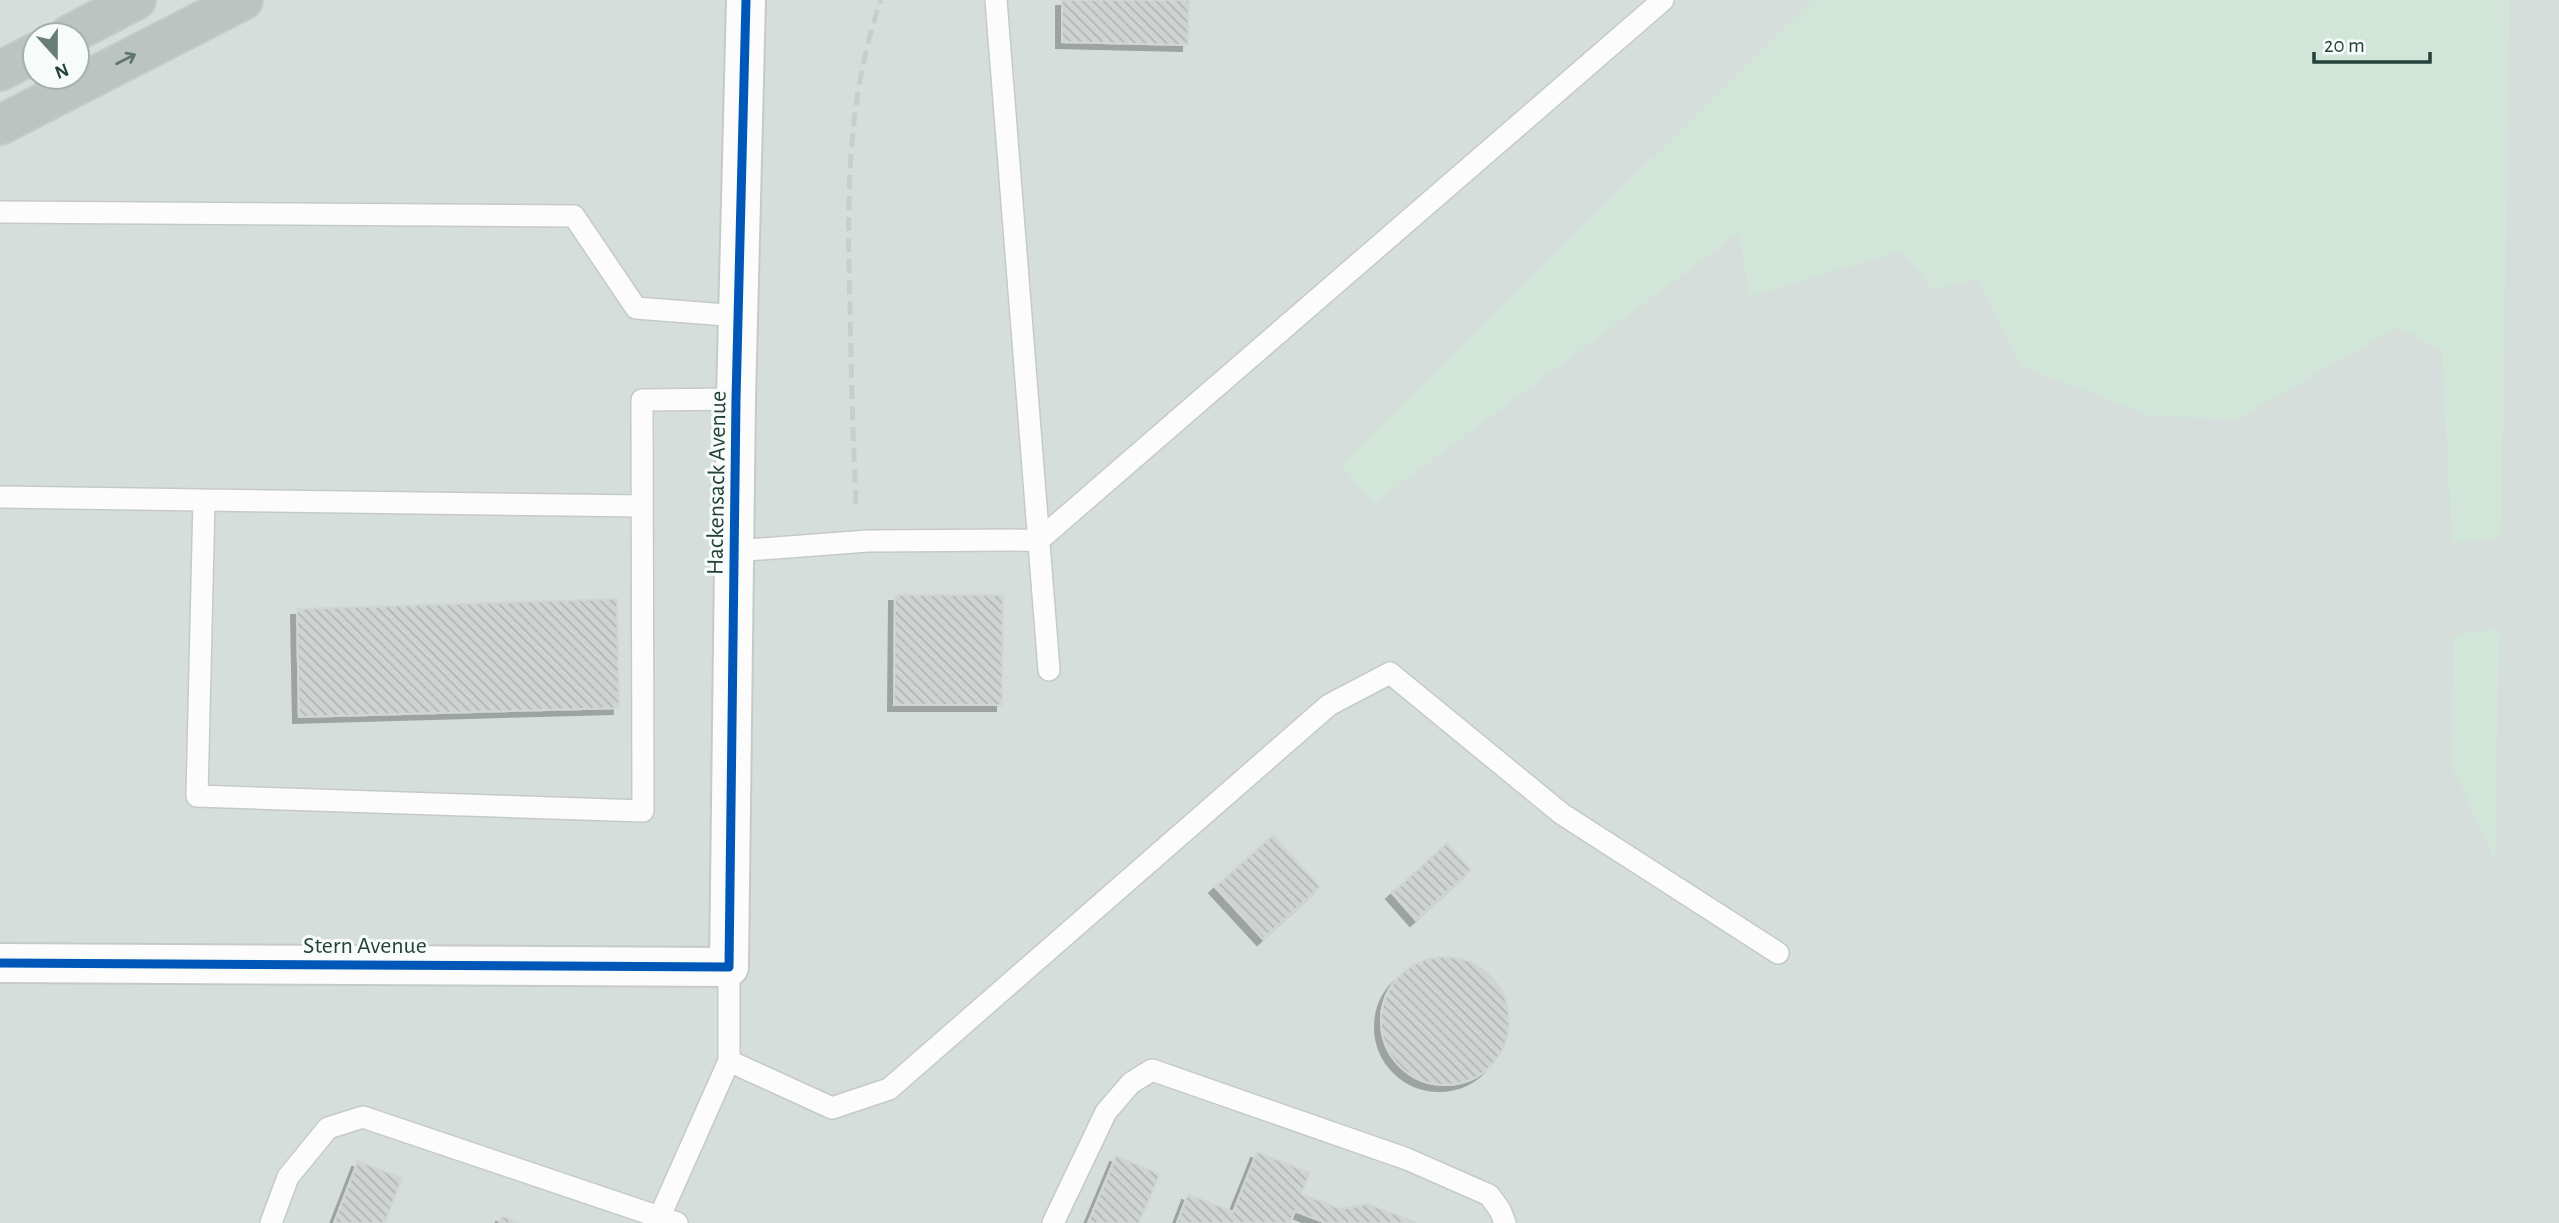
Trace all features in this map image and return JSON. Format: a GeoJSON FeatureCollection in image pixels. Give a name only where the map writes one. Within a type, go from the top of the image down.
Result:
{"type":"FeatureCollection","features":[{"type":"Feature","properties":{"kind":"highway"},"geometry":{"type":"LineString","coordinates":[[91,24],[136,0]]}},
{"type":"Feature","properties":{"kind":"highway"},"geometry":{"type":"LineString","coordinates":[[0,125],[243,0]]}},
{"type":"Feature","properties":{"kind":"highway"},"geometry":{"type":"LineString","coordinates":[[0,71],[21,60]]}},
{"type":"Feature","properties":{"kind":"street","name":"Hackensack Avenue"},"geometry":{"type":"LineString","coordinates":[[729,967],[736,399],[746,0]]}},
{"type":"Feature","properties":{"kind":"street","name":"Stern Avenue"},"geometry":{"type":"LineString","coordinates":[[0,963],[729,967]]}},
{"type":"Feature","properties":{"kind":"lane"},"geometry":{"type":"LineString","coordinates":[[996,0],[1049,670]]}},
{"type":"Feature","properties":{"kind":"lane"},"geometry":{"type":"LineString","coordinates":[[734,551],[868,541],[1039,540],[1663,0]]}},
{"type":"Feature","properties":{"kind":"lane"},"geometry":{"type":"LineString","coordinates":[[0,212],[574,216],[636,308],[739,316]]}},
{"type":"Feature","properties":{"kind":"lane"},"geometry":{"type":"LineString","coordinates":[[204,500],[197,796],[643,811],[642,400],[736,399]]}},
{"type":"Feature","properties":{"kind":"lane"},"geometry":{"type":"LineString","coordinates":[[0,497],[642,506]]}},
{"type":"Feature","properties":{"kind":"lane"},"geometry":{"type":"LineString","coordinates":[[729,1061],[832,1108],[889,1089],[1329,705],[1390,673],[1562,814],[1778,953]]}},
{"type":"Feature","properties":{"kind":"lane"},"geometry":{"type":"LineString","coordinates":[[271,1223],[288,1177],[328,1128],[363,1117],[668,1220],[729,1061],[729,967]]}},
{"type":"Feature","properties":{"kind":"lane"},"geometry":{"type":"LineString","coordinates":[[1053,1223],[1106,1112],[1131,1083],[1152,1070],[1419,1164],[1489,1195],[1500,1210],[1505,1223]]}},
{"type":"Feature","properties":{"kind":"shaded area"},"geometry":{"type":"Polygon","coordinates":[[[0,0],[2559,0],[2559,1223],[0,1223],[0,0]]]}},
{"type":"Feature","properties":{"kind":"green space"},"geometry":{"type":"Polygon","coordinates":[[[1813,0],[2510,0],[2501,537],[2452,543],[2442,350],[2398,327],[2237,419],[2151,416],[2021,366],[1978,279],[1933,290],[1902,251],[1750,296],[1739,233],[1374,503],[1341,465],[1813,0]]]}},
{"type":"Feature","properties":{"kind":"green space"},"geometry":{"type":"Polygon","coordinates":[[[2499,629],[2495,860],[2452,766],[2454,635],[2499,629]]]}},
{"type":"Feature","properties":{"kind":"building"},"geometry":{"type":"Polygon","coordinates":[[[1062,0],[1189,0],[1188,45],[1062,42],[1062,0]]]}},
{"type":"Feature","properties":{"kind":"building"},"geometry":{"type":"Polygon","coordinates":[[[895,595],[1003,595],[1002,705],[894,705],[895,595]]]}},
{"type":"Feature","properties":{"kind":"building"},"geometry":{"type":"Polygon","coordinates":[[[617,599],[619,708],[299,717],[297,609],[617,599]]]}},
{"type":"Feature","properties":{"kind":"building"},"geometry":{"type":"Polygon","coordinates":[[[1273,835],[1320,887],[1263,939],[1215,887],[1273,835]]]}},
{"type":"Feature","properties":{"kind":"building"},"geometry":{"type":"Polygon","coordinates":[[[1447,843],[1471,870],[1416,920],[1392,893],[1447,843]]]}},
{"type":"Feature","properties":{"kind":"building"},"geometry":{"type":"Polygon","coordinates":[[[1445,957],[1470,962],[1490,976],[1504,996],[1509,1021],[1504,1046],[1490,1066],[1470,1080],[1445,1085],[1420,1080],[1400,1066],[1386,1046],[1381,1021],[1386,996],[1400,976],[1420,962],[1445,957]]]}},
{"type":"Feature","properties":{"kind":"building"},"geometry":{"type":"Polygon","coordinates":[[[1257,1152],[1310,1173],[1301,1194],[1341,1209],[1368,1204],[1417,1223],[1326,1223],[1295,1211],[1290,1223],[1177,1223],[1188,1194],[1233,1212],[1257,1152]]]}},
{"type":"Feature","properties":{"kind":"building"},"geometry":{"type":"Polygon","coordinates":[[[1116,1156],[1160,1174],[1139,1223],[1088,1223],[1116,1156]]]}},
{"type":"Feature","properties":{"kind":"building"},"geometry":{"type":"Polygon","coordinates":[[[358,1161],[402,1178],[385,1223],[334,1223],[358,1161]]]}},
{"type":"Feature","properties":{"kind":"building"},"geometry":{"type":"Polygon","coordinates":[[[502,1216],[519,1223],[499,1223],[502,1216]]]}},
{"type":"Feature","properties":{"kind":"railway"},"geometry":{"type":"LineString","coordinates":[[856,504],[849,190],[861,75],[881,0]]}},
{"type":"Feature","properties":{"kind":"cycle path"},"geometry":{"type":"LineString","coordinates":[[0,963],[729,967],[736,399],[746,0]]}}]}
